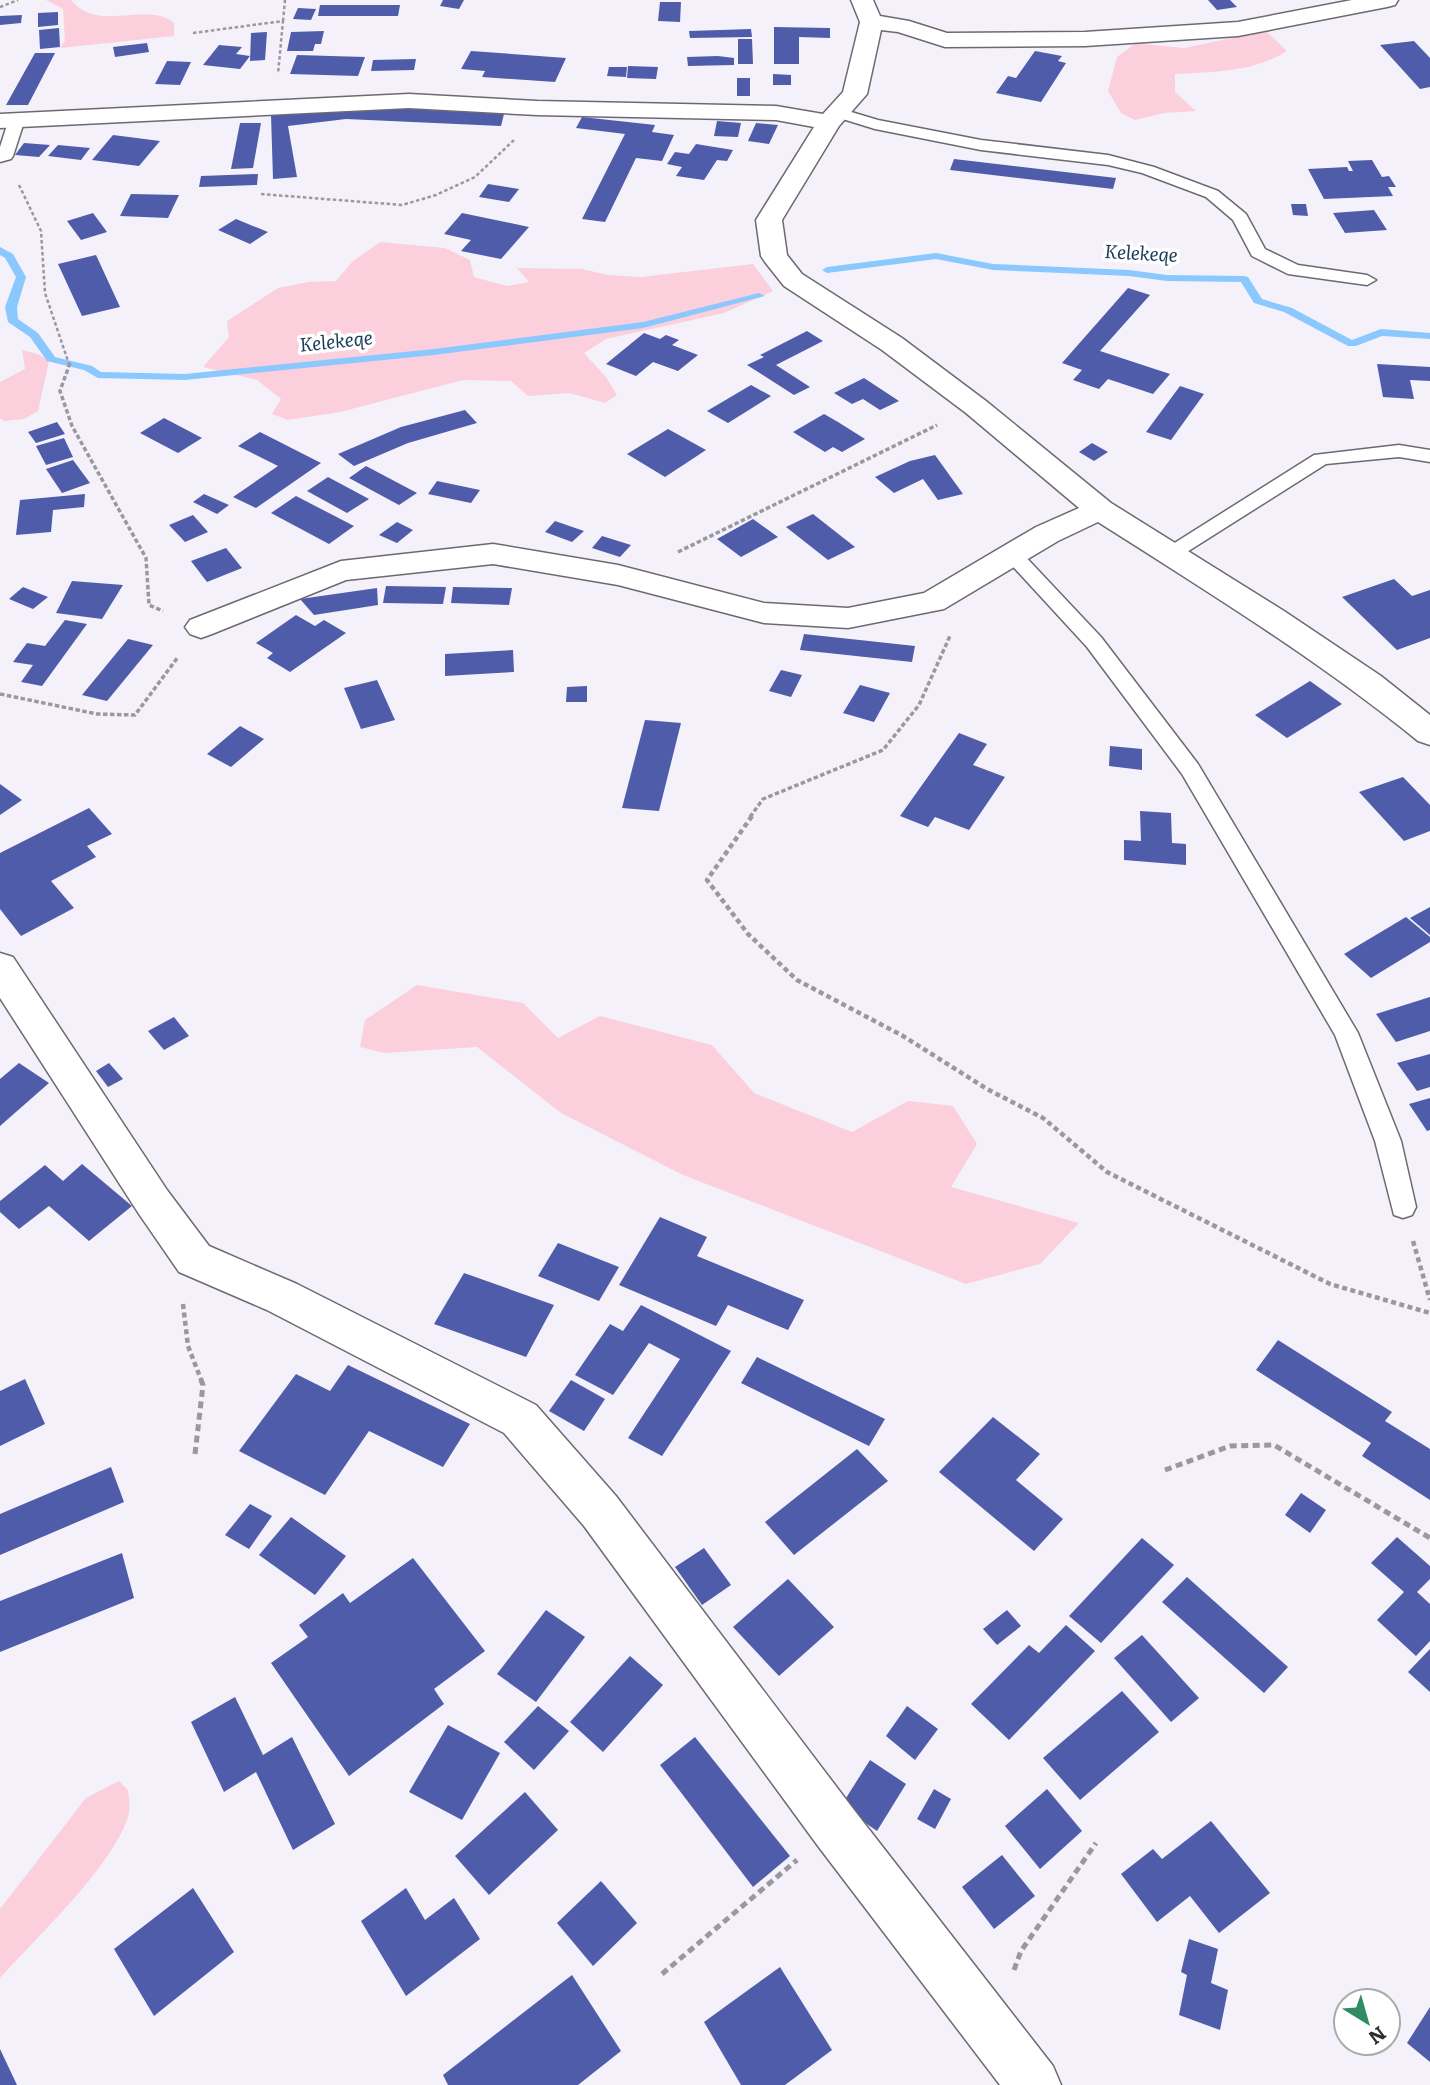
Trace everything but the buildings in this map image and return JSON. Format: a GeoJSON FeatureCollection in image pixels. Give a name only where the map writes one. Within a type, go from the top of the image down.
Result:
{"type":"FeatureCollection","features":[{"type":"Feature","properties":{"kind":"street"},"geometry":{"type":"LineString","coordinates":[[1387,0],[1238,29],[1085,39],[945,40],[866,11],[855,94],[833,117],[769,220],[774,256],[793,280],[892,344],[976,407],[1100,510],[1172,552],[1369,684],[1430,733]]}},
{"type":"Feature","properties":{"kind":"street"},"geometry":{"type":"LineString","coordinates":[[8,122],[410,101],[537,108],[776,113],[833,117]]}},
{"type":"Feature","properties":{"kind":"street"},"geometry":{"type":"LineString","coordinates":[[201,627],[341,571],[493,554],[628,577],[764,612],[848,618],[933,603],[1047,534],[1100,510]]}},
{"type":"Feature","properties":{"kind":"street"},"geometry":{"type":"LineString","coordinates":[[0,967],[153,1202],[194,1259],[282,1297],[520,1419],[600,1511],[836,1828],[991,2025],[1034,2085]]}},
{"type":"Feature","properties":{"kind":"lane"},"geometry":{"type":"LineString","coordinates":[[833,117],[981,145],[1108,160],[1148,170],[1212,194],[1240,217],[1258,252],[1294,270],[1367,280]]}},
{"type":"Feature","properties":{"kind":"lane"},"geometry":{"type":"LineString","coordinates":[[2,157],[8,122]]}},
{"type":"Feature","properties":{"kind":"lane"},"geometry":{"type":"LineString","coordinates":[[1172,552],[1321,459],[1399,451],[1430,456]]}},
{"type":"Feature","properties":{"kind":"lane"},"geometry":{"type":"LineString","coordinates":[[1014,556],[1094,642],[1190,769],[1346,1033],[1388,1141],[1403,1207]]}},
{"type":"Feature","properties":{"kind":"path"},"geometry":{"type":"LineString","coordinates":[[0,7],[18,0]]}},
{"type":"Feature","properties":{"kind":"path"},"geometry":{"type":"LineString","coordinates":[[285,0],[277,92],[285,108]]}},
{"type":"Feature","properties":{"kind":"path"},"geometry":{"type":"LineString","coordinates":[[193,33],[283,21]]}},
{"type":"Feature","properties":{"kind":"path"},"geometry":{"type":"LineString","coordinates":[[261,194],[402,205],[436,195],[475,177],[511,145],[537,108]]}},
{"type":"Feature","properties":{"kind":"path"},"geometry":{"type":"LineString","coordinates":[[0,694],[97,714],[135,715],[201,627],[149,605],[146,558],[72,426],[60,391],[70,362],[46,293],[41,232],[2,157]]}},
{"type":"Feature","properties":{"kind":"path"},"geometry":{"type":"LineString","coordinates":[[628,577],[870,456],[976,407]]}},
{"type":"Feature","properties":{"kind":"path"},"geometry":{"type":"LineString","coordinates":[[933,603],[952,632],[919,705],[883,750],[764,799],[707,880],[748,934],[797,980],[903,1036],[987,1089],[1044,1118],[1107,1172],[1330,1284],[1430,1313]]}},
{"type":"Feature","properties":{"kind":"path"},"geometry":{"type":"LineString","coordinates":[[1403,1207],[1430,1300]]}},
{"type":"Feature","properties":{"kind":"path"},"geometry":{"type":"LineString","coordinates":[[194,1259],[183,1295],[188,1346],[203,1385],[195,1454]]}},
{"type":"Feature","properties":{"kind":"path"},"geometry":{"type":"LineString","coordinates":[[1165,1470],[1230,1446],[1274,1445],[1430,1538]]}},
{"type":"Feature","properties":{"kind":"path"},"geometry":{"type":"LineString","coordinates":[[662,1974],[836,1828]]}},
{"type":"Feature","properties":{"kind":"path"},"geometry":{"type":"LineString","coordinates":[[991,2025],[1021,1951],[1096,1843]]}},
{"type":"Feature","properties":{"kind":"shaded area"},"geometry":{"type":"Polygon","coordinates":[[[46,0],[71,0],[82,10],[95,15],[150,14],[163,17],[174,23],[174,36],[60,48],[65,41],[63,9],[46,0]]]}},
{"type":"Feature","properties":{"kind":"shaded area"},"geometry":{"type":"Polygon","coordinates":[[[1266,31],[1287,51],[1247,67],[1175,74],[1175,92],[1196,111],[1164,113],[1135,120],[1121,113],[1108,91],[1117,57],[1136,43],[1184,48],[1266,31]]]}},
{"type":"Feature","properties":{"kind":"shaded area"},"geometry":{"type":"Polygon","coordinates":[[[380,242],[445,248],[470,260],[474,277],[507,286],[529,282],[517,268],[582,269],[608,275],[641,277],[753,264],[773,291],[724,313],[606,339],[584,353],[606,377],[617,395],[605,403],[569,393],[528,396],[511,381],[463,380],[340,412],[288,420],[272,414],[281,399],[257,380],[203,367],[229,337],[227,321],[278,288],[308,282],[336,281],[352,262],[380,242]]]}},
{"type":"Feature","properties":{"kind":"shaded area"},"geometry":{"type":"Polygon","coordinates":[[[22,350],[38,354],[49,361],[38,411],[24,419],[4,421],[0,418],[0,382],[25,369],[22,350]]]}},
{"type":"Feature","properties":{"kind":"shaded area"},"geometry":{"type":"Polygon","coordinates":[[[417,985],[523,1003],[558,1038],[600,1016],[712,1045],[754,1093],[852,1132],[908,1101],[953,1106],[977,1144],[951,1187],[1079,1223],[1040,1264],[966,1284],[683,1175],[561,1113],[477,1047],[385,1053],[360,1047],[365,1020],[417,985]]]}},
{"type":"Feature","properties":{"kind":"shaded area"},"geometry":{"type":"Polygon","coordinates":[[[119,1781],[128,1790],[130,1807],[119,1837],[72,1901],[0,1978],[0,1909],[86,1798],[119,1781]]]}},
{"type":"Feature","properties":{"kind":"waterway","name":"Kelekeqe"},"geometry":{"type":"LineString","coordinates":[[0,250],[9,256],[21,277],[11,307],[12,320],[34,335],[51,359],[88,368],[98,375],[185,377],[434,352],[643,325],[759,296]]}},
{"type":"Feature","properties":{"kind":"waterway","name":"Kelekeqe"},"geometry":{"type":"LineString","coordinates":[[827,270],[936,256],[993,267],[1129,273],[1167,278],[1244,279],[1258,301],[1288,310],[1352,344],[1381,332],[1430,336]]}}]}
